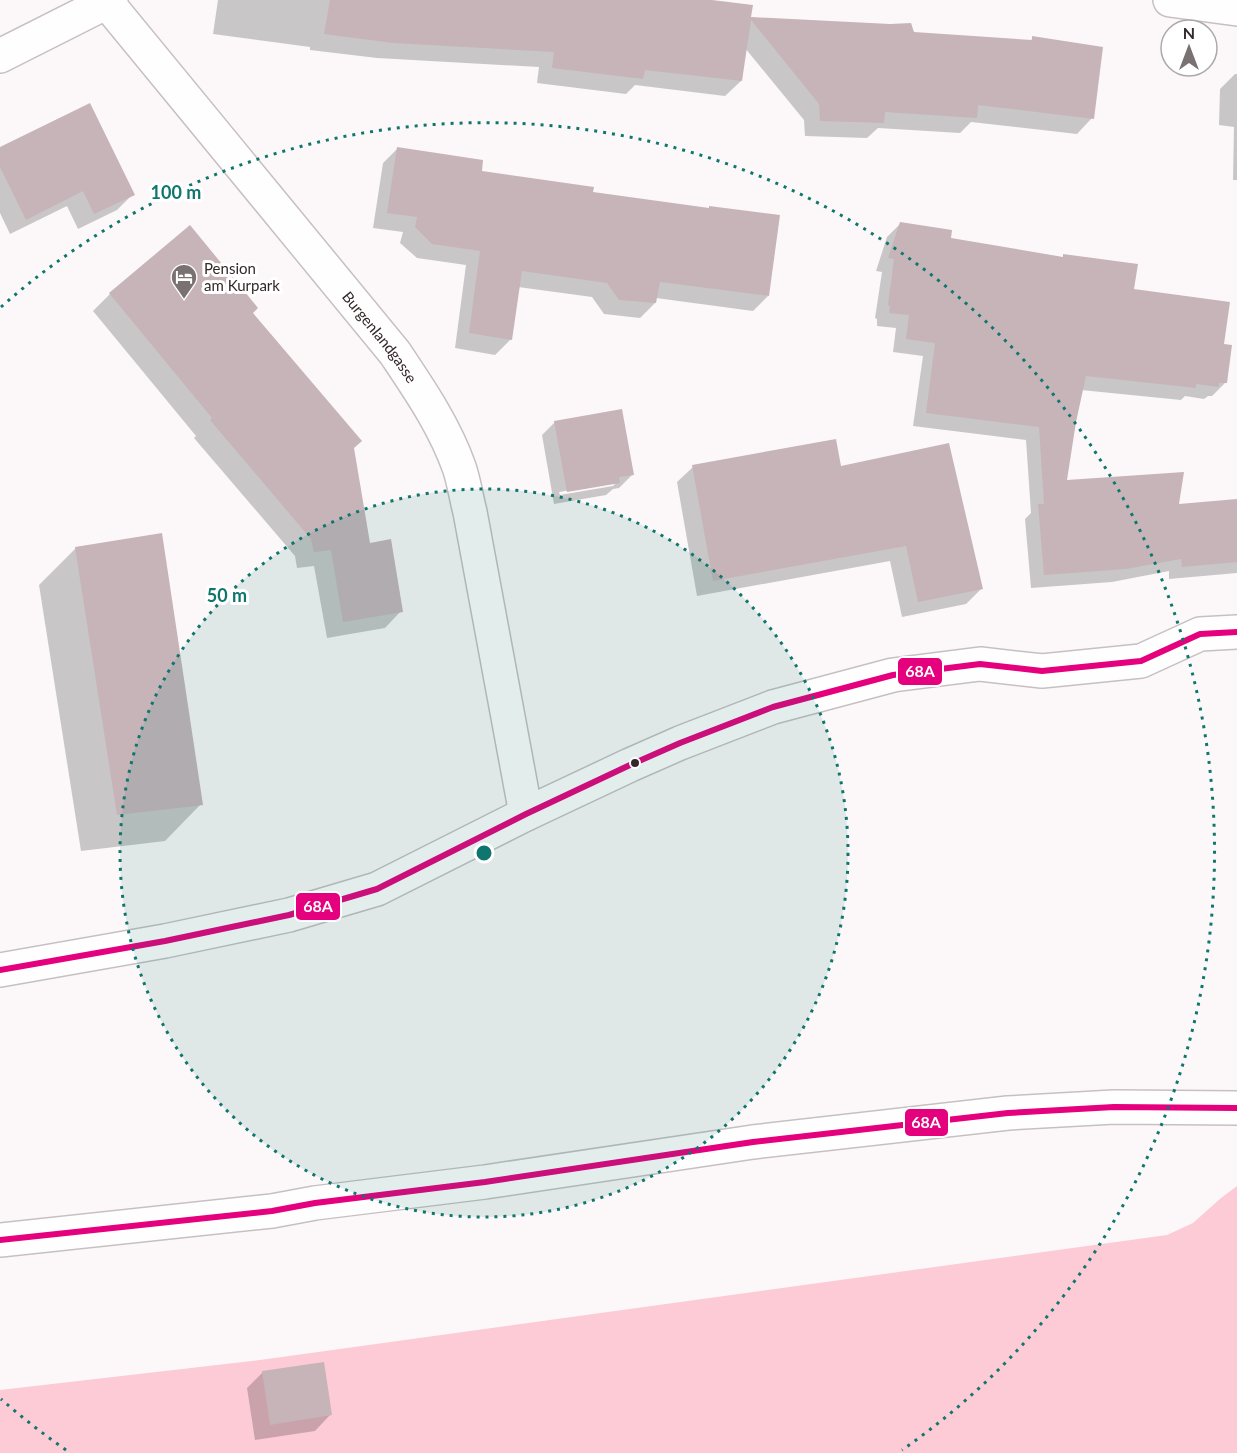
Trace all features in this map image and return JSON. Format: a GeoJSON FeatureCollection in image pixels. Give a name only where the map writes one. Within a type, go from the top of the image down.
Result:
{"type":"FeatureCollection","features":[{"type":"Feature","properties":{"kind":"street"},"geometry":{"type":"LineString","coordinates":[[1170,0],[1237,9]]}},
{"type":"Feature","properties":{"kind":"street"},"geometry":{"type":"LineString","coordinates":[[0,56],[108,1]]}},
{"type":"Feature","properties":{"kind":"street","name":"Burgenlandgasse"},"geometry":{"type":"LineString","coordinates":[[108,1],[395,353],[430,405],[447,437],[460,468],[470,512],[526,814]]}},
{"type":"Feature","properties":{"kind":"street"},"geometry":{"type":"LineString","coordinates":[[0,970],[165,941],[278,917],[377,889],[630,765],[773,707],[893,675],[980,664],[1042,671],[1141,661],[1200,634],[1237,632]]}},
{"type":"Feature","properties":{"kind":"street"},"geometry":{"type":"LineString","coordinates":[[0,1240],[272,1210],[753,1143],[1008,1113],[1114,1107],[1237,1108]]}},
{"type":"Feature","properties":{"kind":"shaded area"},"geometry":{"type":"Polygon","coordinates":[[[1237,1186],[1237,1453],[0,1453],[0,1390],[260,1360],[1167,1235],[1193,1223],[1237,1186]]]}},
{"type":"Feature","properties":{"kind":"building"},"geometry":{"type":"Polygon","coordinates":[[[330,0],[712,0],[753,5],[751,17],[911,23],[914,32],[1032,40],[1032,36],[1103,47],[1094,119],[978,105],[977,118],[885,112],[884,123],[820,121],[819,104],[751,20],[742,81],[645,70],[643,79],[552,68],[554,52],[393,43],[324,34],[330,0]]]}},
{"type":"Feature","properties":{"kind":"building"},"geometry":{"type":"Polygon","coordinates":[[[90,103],[135,195],[94,214],[83,191],[26,220],[0,167],[0,147],[90,103]]]}},
{"type":"Feature","properties":{"kind":"building"},"geometry":{"type":"Polygon","coordinates":[[[397,147],[483,160],[482,171],[594,187],[593,192],[780,215],[769,296],[660,282],[656,303],[619,300],[607,283],[522,271],[512,340],[469,333],[480,251],[432,244],[415,227],[417,217],[387,213],[397,147]]]}},
{"type":"Feature","properties":{"kind":"building"},"geometry":{"type":"Polygon","coordinates":[[[900,222],[952,230],[951,238],[1063,257],[1063,254],[1138,264],[1134,289],[1230,302],[1224,344],[1232,345],[1227,383],[1219,383],[1219,387],[1196,384],[1196,388],[1086,376],[1067,480],[1184,472],[1179,504],[1237,499],[1237,562],[1182,567],[1181,559],[1126,569],[1044,575],[1038,504],[1044,504],[1039,427],[926,413],[935,343],[906,339],[909,315],[889,313],[894,259],[888,258],[900,222]]]}},
{"type":"Feature","properties":{"kind":"building"},"geometry":{"type":"Polygon","coordinates":[[[190,225],[258,308],[253,313],[362,441],[354,448],[370,543],[391,539],[403,612],[343,622],[331,550],[314,552],[311,539],[210,420],[212,418],[109,293],[190,225]]]}},
{"type":"Feature","properties":{"kind":"building"},"geometry":{"type":"Polygon","coordinates":[[[622,409],[634,475],[619,477],[620,483],[567,492],[554,421],[622,409]]]}},
{"type":"Feature","properties":{"kind":"building"},"geometry":{"type":"Polygon","coordinates":[[[836,439],[841,466],[949,443],[983,589],[918,602],[906,546],[713,581],[692,465],[836,439]]]}},
{"type":"Feature","properties":{"kind":"building"},"geometry":{"type":"Polygon","coordinates":[[[162,533],[203,805],[117,815],[75,547],[162,533]]]}},
{"type":"Feature","properties":{"kind":"building"},"geometry":{"type":"Polygon","coordinates":[[[324,1362],[332,1415],[270,1425],[262,1371],[324,1362]]]}},
{"type":"Feature","properties":{"kind":"transit line","name":"68A"},"geometry":{"type":"LineString","coordinates":[[0,970],[165,941],[289,915],[377,889],[630,765],[773,707],[893,675],[980,664],[1042,671],[1141,661],[1200,634],[1237,632]]}},
{"type":"Feature","properties":{"kind":"transit line","name":"68A"},"geometry":{"type":"LineString","coordinates":[[0,1240],[272,1211],[315,1203],[485,1182],[753,1142],[1008,1113],[1114,1107],[1237,1108]]}},
{"type":"Feature","properties":{"kind":"place","name":"Pension am Kurpark"},"geometry":{"type":"Point","coordinates":[184,300]}}]}
